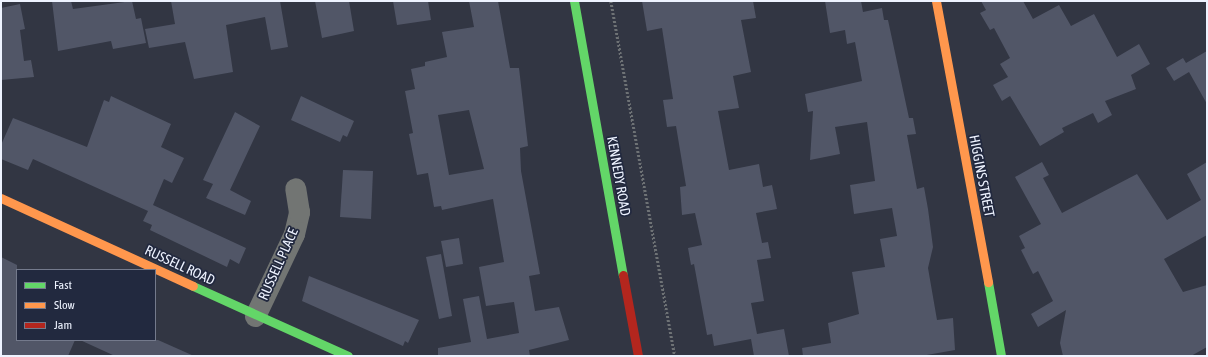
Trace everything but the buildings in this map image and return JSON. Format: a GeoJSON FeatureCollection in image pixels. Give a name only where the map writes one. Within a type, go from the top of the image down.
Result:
{"type":"FeatureCollection","features":[{"type":"Feature","properties":{"kind":"street","name":"KENNEDY ROAD"},"geometry":{"type":"LineString","coordinates":[[574,1],[638,356]]}},
{"type":"Feature","properties":{"kind":"street","name":"HIGGINS STREET"},"geometry":{"type":"LineString","coordinates":[[936,1],[1001,356]]}},
{"type":"Feature","properties":{"kind":"street","name":"RUSSELL PLACE"},"geometry":{"type":"LineString","coordinates":[[255,316],[294,234],[299,212],[295,188]]}},
{"type":"Feature","properties":{"kind":"street","name":"RUSSELL ROAD"},"geometry":{"type":"LineString","coordinates":[[1,198],[154,269]]}},
{"type":"Feature","properties":{"kind":"street","name":"RUSSELL ROAD"},"geometry":{"type":"LineString","coordinates":[[156,270],[255,316],[348,356]]}},
{"type":"Feature","properties":{"kind":"path"},"geometry":{"type":"LineString","coordinates":[[611,1],[675,356]]}},
{"type":"Feature","properties":{"kind":"traffic: fast"},"geometry":{"type":"LineString","coordinates":[[574,1],[623,275]]}},
{"type":"Feature","properties":{"kind":"traffic: fast"},"geometry":{"type":"LineString","coordinates":[[988,282],[1001,356]]}},
{"type":"Feature","properties":{"kind":"traffic: fast"},"geometry":{"type":"LineString","coordinates":[[193,286],[348,356]]}},
{"type":"Feature","properties":{"kind":"traffic: slow"},"geometry":{"type":"LineString","coordinates":[[936,1],[988,282]]}},
{"type":"Feature","properties":{"kind":"traffic: slow"},"geometry":{"type":"LineString","coordinates":[[1,198],[156,269]]}},
{"type":"Feature","properties":{"kind":"traffic: slow"},"geometry":{"type":"LineString","coordinates":[[156,269],[193,286]]}},
{"type":"Feature","properties":{"kind":"traffic: jam"},"geometry":{"type":"LineString","coordinates":[[623,275],[638,356]]}}]}
